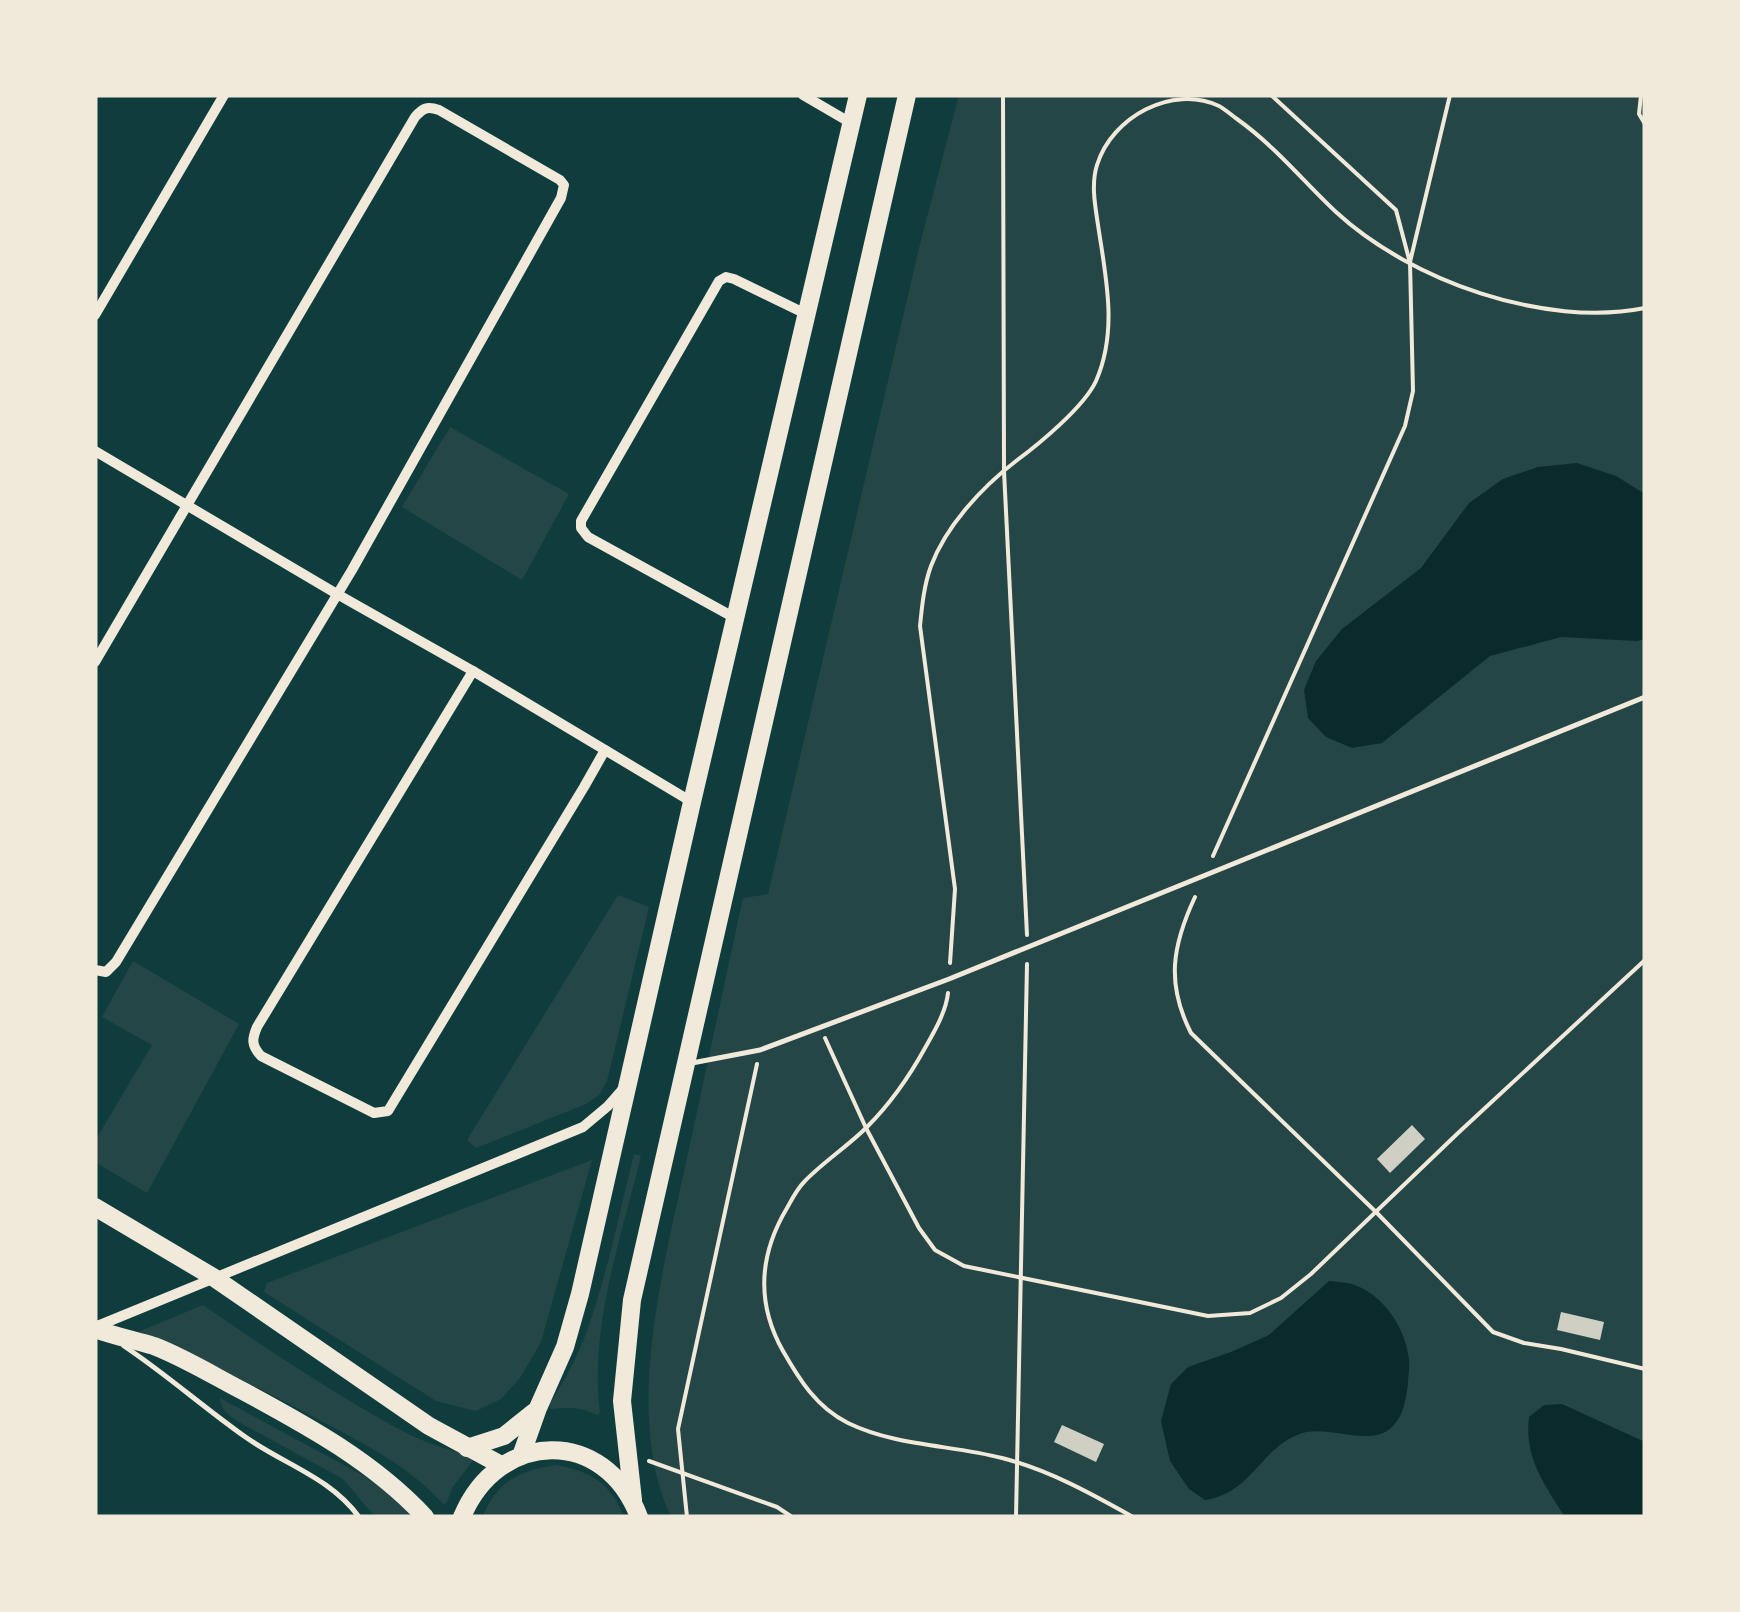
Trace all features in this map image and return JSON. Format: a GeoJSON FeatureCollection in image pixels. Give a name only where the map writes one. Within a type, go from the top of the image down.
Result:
{"type":"FeatureCollection","features":[{"type":"Feature","properties":{"kind":"main road"},"geometry":{"type":"LineString","coordinates":[[521,1456],[565,1347],[580,1294],[858,95]]}},
{"type":"Feature","properties":{"kind":"main road"},"geometry":{"type":"LineString","coordinates":[[636,1509],[622,1401],[632,1300],[907,95]]}},
{"type":"Feature","properties":{"kind":"main road"},"geometry":{"type":"LineString","coordinates":[[95,1207],[213,1277],[429,1426],[501,1465]]}},
{"type":"Feature","properties":{"kind":"main road"},"geometry":{"type":"LineString","coordinates":[[98,1329],[154,1346],[194,1364],[295,1419],[356,1457],[425,1517]]}},
{"type":"Feature","properties":{"kind":"main road"},"geometry":{"type":"LineString","coordinates":[[467,1448],[504,1436],[538,1408]]}},
{"type":"Feature","properties":{"kind":"main road"},"geometry":{"type":"LineString","coordinates":[[462,1517],[484,1479],[501,1465],[542,1451],[564,1451],[604,1467],[621,1482],[636,1509]]}},
{"type":"Feature","properties":{"kind":"street"},"geometry":{"type":"LineString","coordinates":[[95,315],[224,95]]}},
{"type":"Feature","properties":{"kind":"street"},"geometry":{"type":"LineString","coordinates":[[803,95],[852,124]]}},
{"type":"Feature","properties":{"kind":"street"},"geometry":{"type":"LineString","coordinates":[[95,662],[415,117],[430,107],[438,110],[560,180],[564,185],[561,198],[337,594],[116,962],[106,972],[95,970]]}},
{"type":"Feature","properties":{"kind":"street"},"geometry":{"type":"LineString","coordinates":[[735,618],[588,537],[581,522],[719,281],[734,278],[806,314]]}},
{"type":"Feature","properties":{"kind":"street"},"geometry":{"type":"LineString","coordinates":[[95,451],[692,802]]}},
{"type":"Feature","properties":{"kind":"street"},"geometry":{"type":"LineString","coordinates":[[474,671],[258,1026],[252,1042],[261,1056],[374,1113],[388,1111],[604,750]]}},
{"type":"Feature","properties":{"kind":"street"},"geometry":{"type":"LineString","coordinates":[[98,1329],[213,1277],[583,1127],[620,1094],[629,1076]]}},
{"type":"Feature","properties":{"kind":"lane"},"geometry":{"type":"LineString","coordinates":[[686,1065],[760,1050],[949,979],[1645,697]]}},
{"type":"Feature","properties":{"kind":"lane"},"geometry":{"type":"LineString","coordinates":[[98,1329],[160,1370],[244,1436],[314,1476],[359,1517]]}},
{"type":"Feature","properties":{"kind":"path"},"geometry":{"type":"LineString","coordinates":[[1003,95],[1004,471],[1028,947],[1016,1517]]}},
{"type":"Feature","properties":{"kind":"path"},"geometry":{"type":"LineString","coordinates":[[1272,95],[1396,210],[1410,262]]}},
{"type":"Feature","properties":{"kind":"path"},"geometry":{"type":"LineString","coordinates":[[1640,95],[1639,114],[1645,124]]}},
{"type":"Feature","properties":{"kind":"path"},"geometry":{"type":"LineString","coordinates":[[1134,1517],[1068,1482],[1017,1463],[879,1434],[848,1423],[804,1387],[770,1327],[763,1283],[776,1227],[801,1184],[866,1128],[901,1086],[947,1002],[955,890],[920,626],[929,575],[944,540],[984,490],[1037,447],[1094,386],[1106,352],[1110,320],[1094,191],[1097,165],[1112,136],[1141,111],[1163,102],[1193,98],[1219,106],[1262,137],[1337,213],[1384,248],[1448,282],[1518,303],[1600,314],[1645,308]]}},
{"type":"Feature","properties":{"kind":"path"},"geometry":{"type":"LineString","coordinates":[[821,1028],[866,1128],[919,1228],[935,1250],[964,1266],[1208,1316],[1250,1313],[1281,1298],[1311,1274],[1645,960]]}},
{"type":"Feature","properties":{"kind":"path"},"geometry":{"type":"LineString","coordinates":[[687,1517],[678,1428],[760,1050]]}},
{"type":"Feature","properties":{"kind":"path"},"geometry":{"type":"LineString","coordinates":[[626,1452],[777,1507],[792,1517]]}},
{"type":"Feature","properties":{"kind":"shaded area"},"geometry":{"type":"Polygon","coordinates":[[[959,95],[1645,95],[1645,1517],[671,1517],[657,1475],[650,1429],[649,1381],[670,1234],[743,898],[768,894],[920,244],[959,95]]]}},
{"type":"Feature","properties":{"kind":"shaded area"},"geometry":{"type":"Polygon","coordinates":[[[450,427],[569,494],[522,580],[402,507],[450,427]]]}},
{"type":"Feature","properties":{"kind":"shaded area"},"geometry":{"type":"Polygon","coordinates":[[[1577,463],[1616,476],[1645,494],[1645,639],[1561,637],[1490,656],[1382,743],[1352,748],[1326,737],[1308,718],[1304,690],[1316,661],[1342,629],[1421,568],[1469,503],[1503,479],[1538,467],[1577,463]]]}},
{"type":"Feature","properties":{"kind":"shaded area"},"geometry":{"type":"Polygon","coordinates":[[[618,895],[649,907],[607,1081],[599,1095],[586,1104],[476,1148],[467,1140],[618,895]]]}},
{"type":"Feature","properties":{"kind":"shaded area"},"geometry":{"type":"Polygon","coordinates":[[[133,961],[239,1024],[147,1193],[95,1162],[95,1141],[152,1045],[102,1017],[133,961]]]}},
{"type":"Feature","properties":{"kind":"shaded area"},"geometry":{"type":"Polygon","coordinates":[[[634,1154],[641,1156],[603,1316],[599,1348],[600,1413],[551,1409],[549,1405],[573,1363],[593,1314],[634,1154]]]}},
{"type":"Feature","properties":{"kind":"shaded area"},"geometry":{"type":"Polygon","coordinates":[[[592,1160],[541,1342],[520,1378],[501,1399],[476,1411],[436,1401],[264,1292],[267,1283],[592,1160]]]}},
{"type":"Feature","properties":{"kind":"shaded area"},"geometry":{"type":"Polygon","coordinates":[[[1329,1281],[1349,1283],[1374,1296],[1398,1325],[1409,1363],[1400,1417],[1383,1433],[1372,1436],[1321,1431],[1297,1435],[1273,1451],[1233,1489],[1205,1500],[1189,1489],[1170,1461],[1161,1421],[1171,1384],[1188,1367],[1269,1335],[1329,1281]]]}},
{"type":"Feature","properties":{"kind":"shaded area"},"geometry":{"type":"Polygon","coordinates":[[[203,1305],[387,1423],[429,1443],[474,1454],[447,1502],[443,1504],[402,1467],[356,1439],[230,1374],[133,1334],[203,1305]]]}},
{"type":"Feature","properties":{"kind":"shaded area"},"geometry":{"type":"Polygon","coordinates":[[[220,1398],[364,1476],[412,1517],[375,1517],[343,1479],[237,1421],[226,1412],[220,1398]]]}},
{"type":"Feature","properties":{"kind":"shaded area"},"geometry":{"type":"Polygon","coordinates":[[[1562,1404],[1645,1442],[1645,1517],[1565,1517],[1537,1470],[1528,1431],[1529,1417],[1544,1405],[1562,1404]]]}},
{"type":"Feature","properties":{"kind":"shaded area"},"geometry":{"type":"Polygon","coordinates":[[[556,1465],[598,1480],[624,1517],[482,1517],[502,1486],[520,1475],[556,1465]]]}},
{"type":"Feature","properties":{"kind":"building"},"geometry":{"type":"Polygon","coordinates":[[[1412,1125],[1425,1139],[1390,1173],[1377,1159],[1412,1125]]]}},
{"type":"Feature","properties":{"kind":"building"},"geometry":{"type":"Polygon","coordinates":[[[1561,1312],[1604,1322],[1600,1340],[1557,1330],[1561,1312]]]}},
{"type":"Feature","properties":{"kind":"building"},"geometry":{"type":"Polygon","coordinates":[[[1062,1425],[1104,1444],[1096,1462],[1054,1442],[1062,1425]]]}}]}
